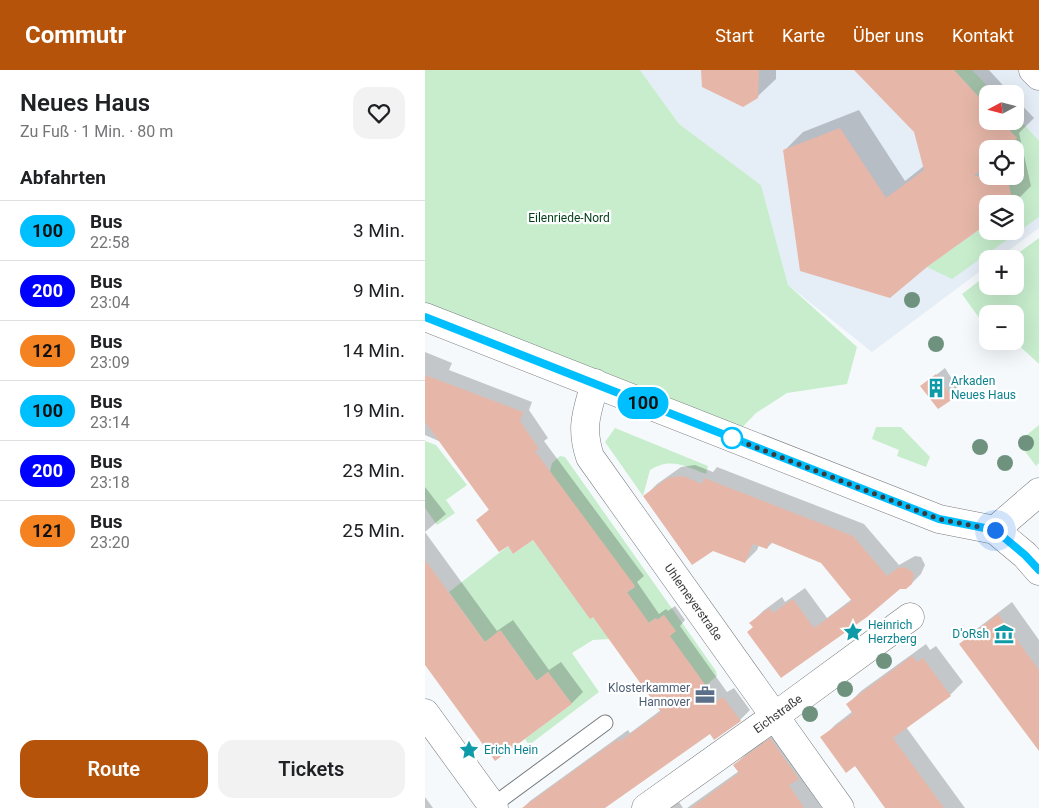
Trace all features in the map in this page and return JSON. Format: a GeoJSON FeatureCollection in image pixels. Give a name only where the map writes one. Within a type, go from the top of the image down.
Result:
{"type":"FeatureCollection","features":[{"type":"Feature","properties":{"kind":"street"},"geometry":{"type":"LineString","coordinates":[[1033,70],[1039,76]]}},
{"type":"Feature","properties":{"kind":"street"},"geometry":{"type":"LineString","coordinates":[[425,316],[939,519],[995,530],[1034,557]]}},
{"type":"Feature","properties":{"kind":"street","name":"Uhlemeyerstraße"},"geometry":{"type":"LineString","coordinates":[[595,383],[584,428],[585,442],[590,457],[840,808]]}},
{"type":"Feature","properties":{"kind":"street"},"geometry":{"type":"LineString","coordinates":[[995,530],[1039,492]]}},
{"type":"Feature","properties":{"kind":"street","name":"Eichstraße"},"geometry":{"type":"LineString","coordinates":[[646,808],[911,617]]}},
{"type":"Feature","properties":{"kind":"street"},"geometry":{"type":"LineString","coordinates":[[425,714],[493,807]]}},
{"type":"Feature","properties":{"kind":"lane"},"geometry":{"type":"LineString","coordinates":[[493,807],[605,723]]}},
{"type":"Feature","properties":{"kind":"shaded area"},"geometry":{"type":"Polygon","coordinates":[[[640,70],[1033,70],[1039,76],[1039,228],[1024,239],[1024,195],[979,195],[979,240],[1023,240],[1009,250],[979,250],[979,272],[872,352],[788,285],[761,185],[679,124],[640,70]]]}},
{"type":"Feature","properties":{"kind":"green space","name":"Eilenriede-Nord"},"geometry":{"type":"Polygon","coordinates":[[[425,70],[640,70],[679,124],[761,185],[788,285],[857,347],[847,384],[787,393],[756,413],[732,438],[425,317],[425,70]]]}},
{"type":"Feature","properties":{"kind":"green space"},"geometry":{"type":"Polygon","coordinates":[[[954,70],[972,70],[986,85],[979,85],[979,97],[954,70]]]}},
{"type":"Feature","properties":{"kind":"green space"},"geometry":{"type":"Polygon","coordinates":[[[1024,125],[1039,141],[1039,217],[1024,228],[1024,195],[1011,195],[1009,185],[1024,185],[1024,140],[1015,140],[1017,138],[1009,130],[1024,130],[1024,125]]]}},
{"type":"Feature","properties":{"kind":"green space"},"geometry":{"type":"Polygon","coordinates":[[[979,230],[979,240],[1007,240],[993,250],[979,250],[979,260],[952,279],[927,267],[979,230]]]}},
{"type":"Feature","properties":{"kind":"green space"},"geometry":{"type":"Polygon","coordinates":[[[1039,238],[1039,364],[1024,350],[1024,305],[979,305],[979,318],[962,294],[979,281],[979,295],[1024,295],[1024,250],[1022,250],[1039,238]]]}},
{"type":"Feature","properties":{"kind":"green space"},"geometry":{"type":"Polygon","coordinates":[[[1039,425],[1039,463],[1036,466],[1018,442],[1039,425]]]}},
{"type":"Feature","properties":{"kind":"green space"},"geometry":{"type":"Polygon","coordinates":[[[876,427],[901,427],[930,457],[926,467],[897,456],[899,450],[872,439],[876,427]]]}},
{"type":"Feature","properties":{"kind":"green space"},"geometry":{"type":"Polygon","coordinates":[[[615,428],[708,466],[706,474],[678,464],[671,463],[658,466],[650,470],[643,496],[605,442],[615,428]]]}},
{"type":"Feature","properties":{"kind":"green space"},"geometry":{"type":"Polygon","coordinates":[[[425,441],[436,445],[467,485],[446,500],[455,513],[437,525],[425,508],[425,441]]]}},
{"type":"Feature","properties":{"kind":"green space"},"geometry":{"type":"Polygon","coordinates":[[[560,456],[565,457],[716,671],[717,676],[705,686],[669,636],[675,631],[664,615],[648,623],[636,605],[625,628],[609,639],[593,640],[572,653],[599,692],[529,745],[525,739],[572,704],[548,672],[517,695],[524,663],[501,631],[485,642],[449,592],[508,546],[513,554],[533,540],[590,618],[635,587],[550,472],[552,463],[560,456]]]}},
{"type":"Feature","properties":{"kind":"building"},"geometry":{"type":"Polygon","coordinates":[[[701,70],[759,70],[758,98],[743,107],[702,87],[701,70]]]}},
{"type":"Feature","properties":{"kind":"building"},"geometry":{"type":"Polygon","coordinates":[[[854,70],[954,70],[979,97],[979,130],[1009,130],[1017,138],[1015,140],[979,140],[979,171],[974,176],[979,176],[979,185],[1009,185],[1011,195],[979,195],[979,230],[927,267],[890,298],[800,271],[783,150],[840,128],[886,198],[924,170],[914,132],[854,70]]]}},
{"type":"Feature","properties":{"kind":"building"},"geometry":{"type":"Polygon","coordinates":[[[936,374],[953,399],[938,409],[920,386],[936,374]]]}},
{"type":"Feature","properties":{"kind":"building"},"geometry":{"type":"Polygon","coordinates":[[[425,375],[523,412],[520,421],[539,449],[535,451],[635,586],[627,592],[649,623],[664,615],[676,631],[670,636],[717,701],[723,697],[741,721],[714,740],[710,734],[605,808],[522,808],[618,739],[619,742],[661,712],[593,617],[590,619],[533,540],[513,554],[508,546],[499,552],[476,520],[489,510],[425,422],[425,375]]]}},
{"type":"Feature","properties":{"kind":"building"},"geometry":{"type":"Polygon","coordinates":[[[683,476],[702,484],[704,478],[853,536],[887,576],[898,568],[909,569],[914,574],[912,584],[906,589],[900,589],[867,617],[781,678],[747,632],[753,627],[749,623],[769,608],[773,613],[793,599],[814,628],[852,601],[821,563],[770,542],[767,549],[753,544],[745,563],[713,551],[692,565],[643,496],[668,478],[683,476]]]}},
{"type":"Feature","properties":{"kind":"building"},"geometry":{"type":"Polygon","coordinates":[[[425,560],[485,642],[500,630],[537,681],[548,672],[572,704],[495,761],[425,665],[425,560]]]}},
{"type":"Feature","properties":{"kind":"building"},"geometry":{"type":"Polygon","coordinates":[[[998,614],[1039,670],[1039,751],[959,644],[998,614]]]}},
{"type":"Feature","properties":{"kind":"building"},"geometry":{"type":"Polygon","coordinates":[[[912,656],[917,662],[923,658],[951,696],[893,738],[944,808],[885,808],[855,766],[846,773],[820,737],[853,714],[846,704],[912,656]]]}},
{"type":"Feature","properties":{"kind":"building"},"geometry":{"type":"Polygon","coordinates":[[[770,738],[799,779],[789,785],[804,808],[691,808],[739,773],[733,765],[770,738]]]}},
{"type":"Feature","properties":{"kind":"bus line","name":"100"},"geometry":{"type":"LineString","coordinates":[[425,317],[939,519],[995,530],[1025,555],[1039,570]]}},
{"type":"Feature","properties":{"kind":"place","name":"Arkaden Neues Haus"},"geometry":{"type":"Point","coordinates":[936,388]}},
{"type":"Feature","properties":{"kind":"place","name":"Heinrich Herzberg"},"geometry":{"type":"Point","coordinates":[853,632]}},
{"type":"Feature","properties":{"kind":"place","name":"D'oRsh"},"geometry":{"type":"Point","coordinates":[1004,634]}},
{"type":"Feature","properties":{"kind":"place","name":"Klosterkammer Hannover"},"geometry":{"type":"Point","coordinates":[705,695]}},
{"type":"Feature","properties":{"kind":"place","name":"Erich Hein"},"geometry":{"type":"Point","coordinates":[469,750]}},
{"type":"Feature","properties":{"kind":"route"},"geometry":{"type":"LineString","coordinates":[[732,438],[939,519],[995,530]]}}]}
